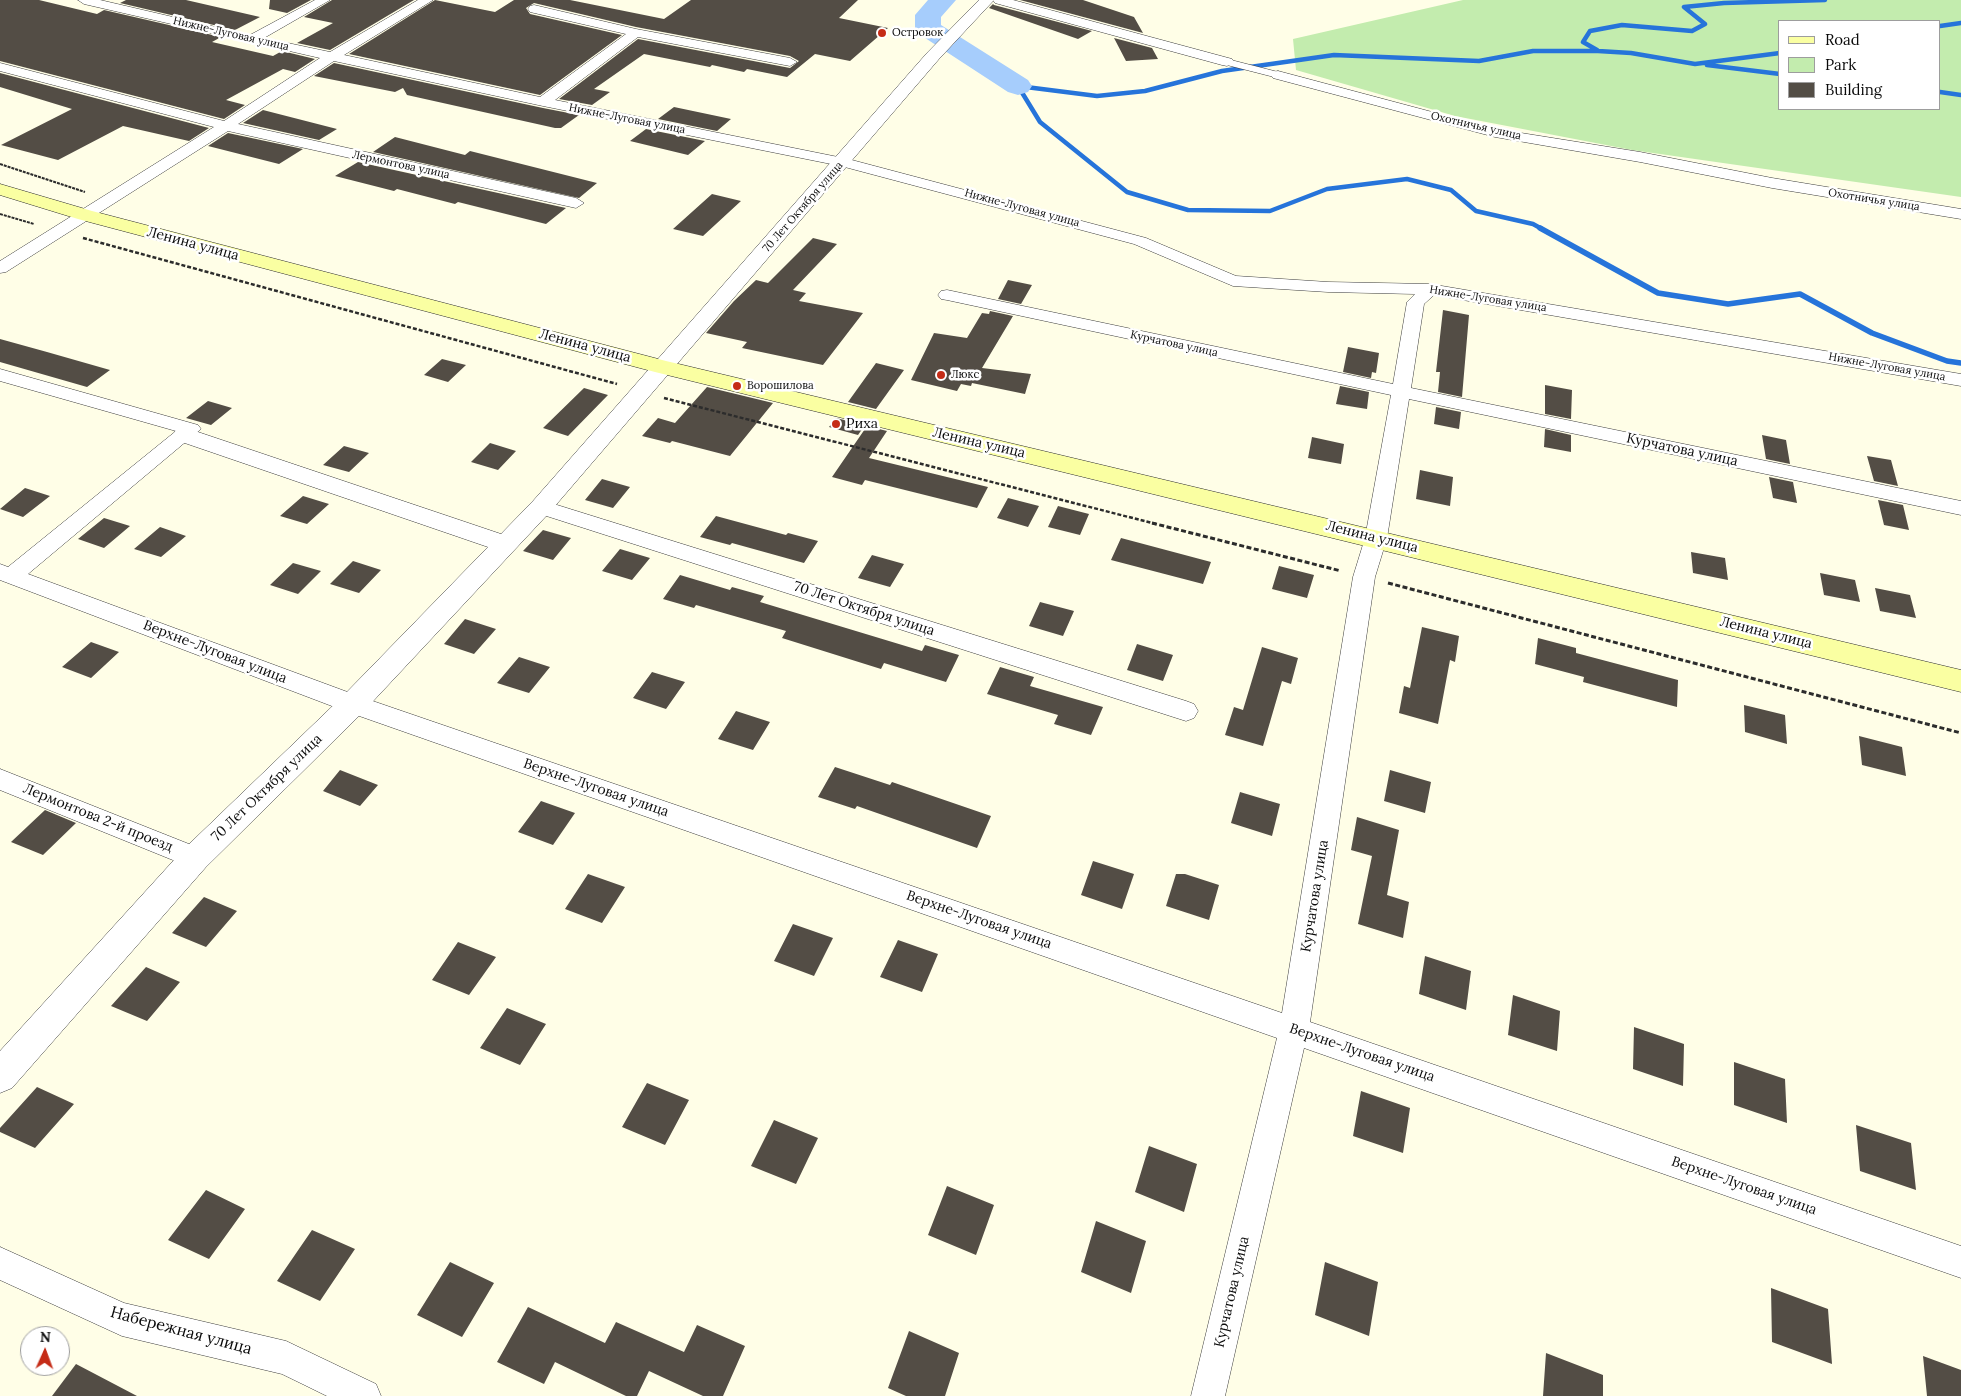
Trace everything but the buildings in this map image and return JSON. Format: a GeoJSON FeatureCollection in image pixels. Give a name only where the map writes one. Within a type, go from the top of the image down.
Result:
{"type":"FeatureCollection","features":[{"type":"Feature","properties":{"kind":"main road","name":"Ленина улица"},"geometry":{"type":"LineString","coordinates":[[0,190],[85,215],[664,367],[1961,681]]}},
{"type":"Feature","properties":{"kind":"street","name":"Нижне-Луговая улица"},"geometry":{"type":"LineString","coordinates":[[84,0],[252,39],[543,102],[843,162],[1140,241],[1233,281],[1328,288],[1430,289],[1961,380]]}},
{"type":"Feature","properties":{"kind":"street"},"geometry":{"type":"LineString","coordinates":[[252,39],[324,0]]}},
{"type":"Feature","properties":{"kind":"street"},"geometry":{"type":"LineString","coordinates":[[0,268],[226,126],[332,56],[426,0]]}},
{"type":"Feature","properties":{"kind":"street","name":"70 Лет Октября улица"},"geometry":{"type":"LineString","coordinates":[[0,1076],[195,858],[353,704],[541,507],[843,162],[933,56],[987,0]]}},
{"type":"Feature","properties":{"kind":"street","name":"Охотничья улица"},"geometry":{"type":"LineString","coordinates":[[999,0],[1495,133],[1640,157],[1772,184],[1961,214]]}},
{"type":"Feature","properties":{"kind":"street"},"geometry":{"type":"LineString","coordinates":[[534,9],[636,33],[790,62]]}},
{"type":"Feature","properties":{"kind":"street"},"geometry":{"type":"LineString","coordinates":[[543,102],[636,33]]}},
{"type":"Feature","properties":{"kind":"street","name":"Лермонтова улица"},"geometry":{"type":"LineString","coordinates":[[0,67],[226,126],[576,203]]}},
{"type":"Feature","properties":{"kind":"street","name":"Курчатова улица"},"geometry":{"type":"LineString","coordinates":[[1208,1396],[1294,1029],[1364,577],[1376,538],[1416,302],[1430,289]]}},
{"type":"Feature","properties":{"kind":"street","name":"Курчатова улица"},"geometry":{"type":"LineString","coordinates":[[947,294],[1402,392],[1961,508]]}},
{"type":"Feature","properties":{"kind":"street"},"geometry":{"type":"LineString","coordinates":[[0,375],[188,432],[506,544]]}},
{"type":"Feature","properties":{"kind":"street"},"geometry":{"type":"LineString","coordinates":[[6,574],[188,432]]}},
{"type":"Feature","properties":{"kind":"street","name":"70 Лет Октября улица"},"geometry":{"type":"LineString","coordinates":[[541,507],[1186,711]]}},
{"type":"Feature","properties":{"kind":"street","name":"Верхне-Луговая улица"},"geometry":{"type":"LineString","coordinates":[[6,574],[353,704],[1961,1262]]}},
{"type":"Feature","properties":{"kind":"street","name":"Лермонтова 2-й проезд"},"geometry":{"type":"LineString","coordinates":[[0,779],[195,858]]}},
{"type":"Feature","properties":{"kind":"street","name":"Набережная улица"},"geometry":{"type":"LineString","coordinates":[[0,1263],[122,1319],[286,1358],[364,1396]]}},
{"type":"Feature","properties":{"kind":"path"},"geometry":{"type":"LineString","coordinates":[[0,214],[59,232],[697,407],[1364,577],[1961,733]]}},
{"type":"Feature","properties":{"kind":"green space"},"geometry":{"type":"Polygon","coordinates":[[[1463,0],[1961,0],[1961,197],[1632,150],[1455,116],[1296,70],[1293,39],[1463,0]]]}},
{"type":"Feature","properties":{"kind":"waterway"},"geometry":{"type":"LineString","coordinates":[[943,0],[928,15],[928,28],[1018,86]]}},
{"type":"Feature","properties":{"kind":"waterway"},"geometry":{"type":"LineString","coordinates":[[1597,50],[1583,42],[1590,31],[1622,25],[1692,31],[1705,24],[1684,7],[1724,3],[1825,0]]}},
{"type":"Feature","properties":{"kind":"waterway"},"geometry":{"type":"LineString","coordinates":[[1941,26],[1961,23]]}},
{"type":"Feature","properties":{"kind":"waterway"},"geometry":{"type":"LineString","coordinates":[[1542,229],[1533,224],[1476,211],[1451,190],[1407,179],[1327,189],[1270,211],[1188,210],[1127,192],[1040,122],[1018,86],[1097,96],[1145,91],[1222,71],[1334,55],[1479,61],[1533,51],[1598,51],[1631,53],[1695,64],[1778,53]]}},
{"type":"Feature","properties":{"kind":"waterway"},"geometry":{"type":"LineString","coordinates":[[1707,65],[1778,74]]}},
{"type":"Feature","properties":{"kind":"waterway"},"geometry":{"type":"LineString","coordinates":[[1941,92],[1961,95]]}},
{"type":"Feature","properties":{"kind":"waterway"},"geometry":{"type":"LineString","coordinates":[[1540,228],[1658,293],[1728,304],[1800,294],[1872,333],[1947,361],[1961,363]]}},
{"type":"Feature","properties":{"kind":"place","name":"Островок"},"geometry":{"type":"Point","coordinates":[882,33]}},
{"type":"Feature","properties":{"kind":"place","name":"Люкс"},"geometry":{"type":"Point","coordinates":[941,375]}},
{"type":"Feature","properties":{"kind":"place","name":"Ворошилова"},"geometry":{"type":"Point","coordinates":[737,386]}},
{"type":"Feature","properties":{"kind":"place","name":"Риха"},"geometry":{"type":"Point","coordinates":[836,424]}}]}
